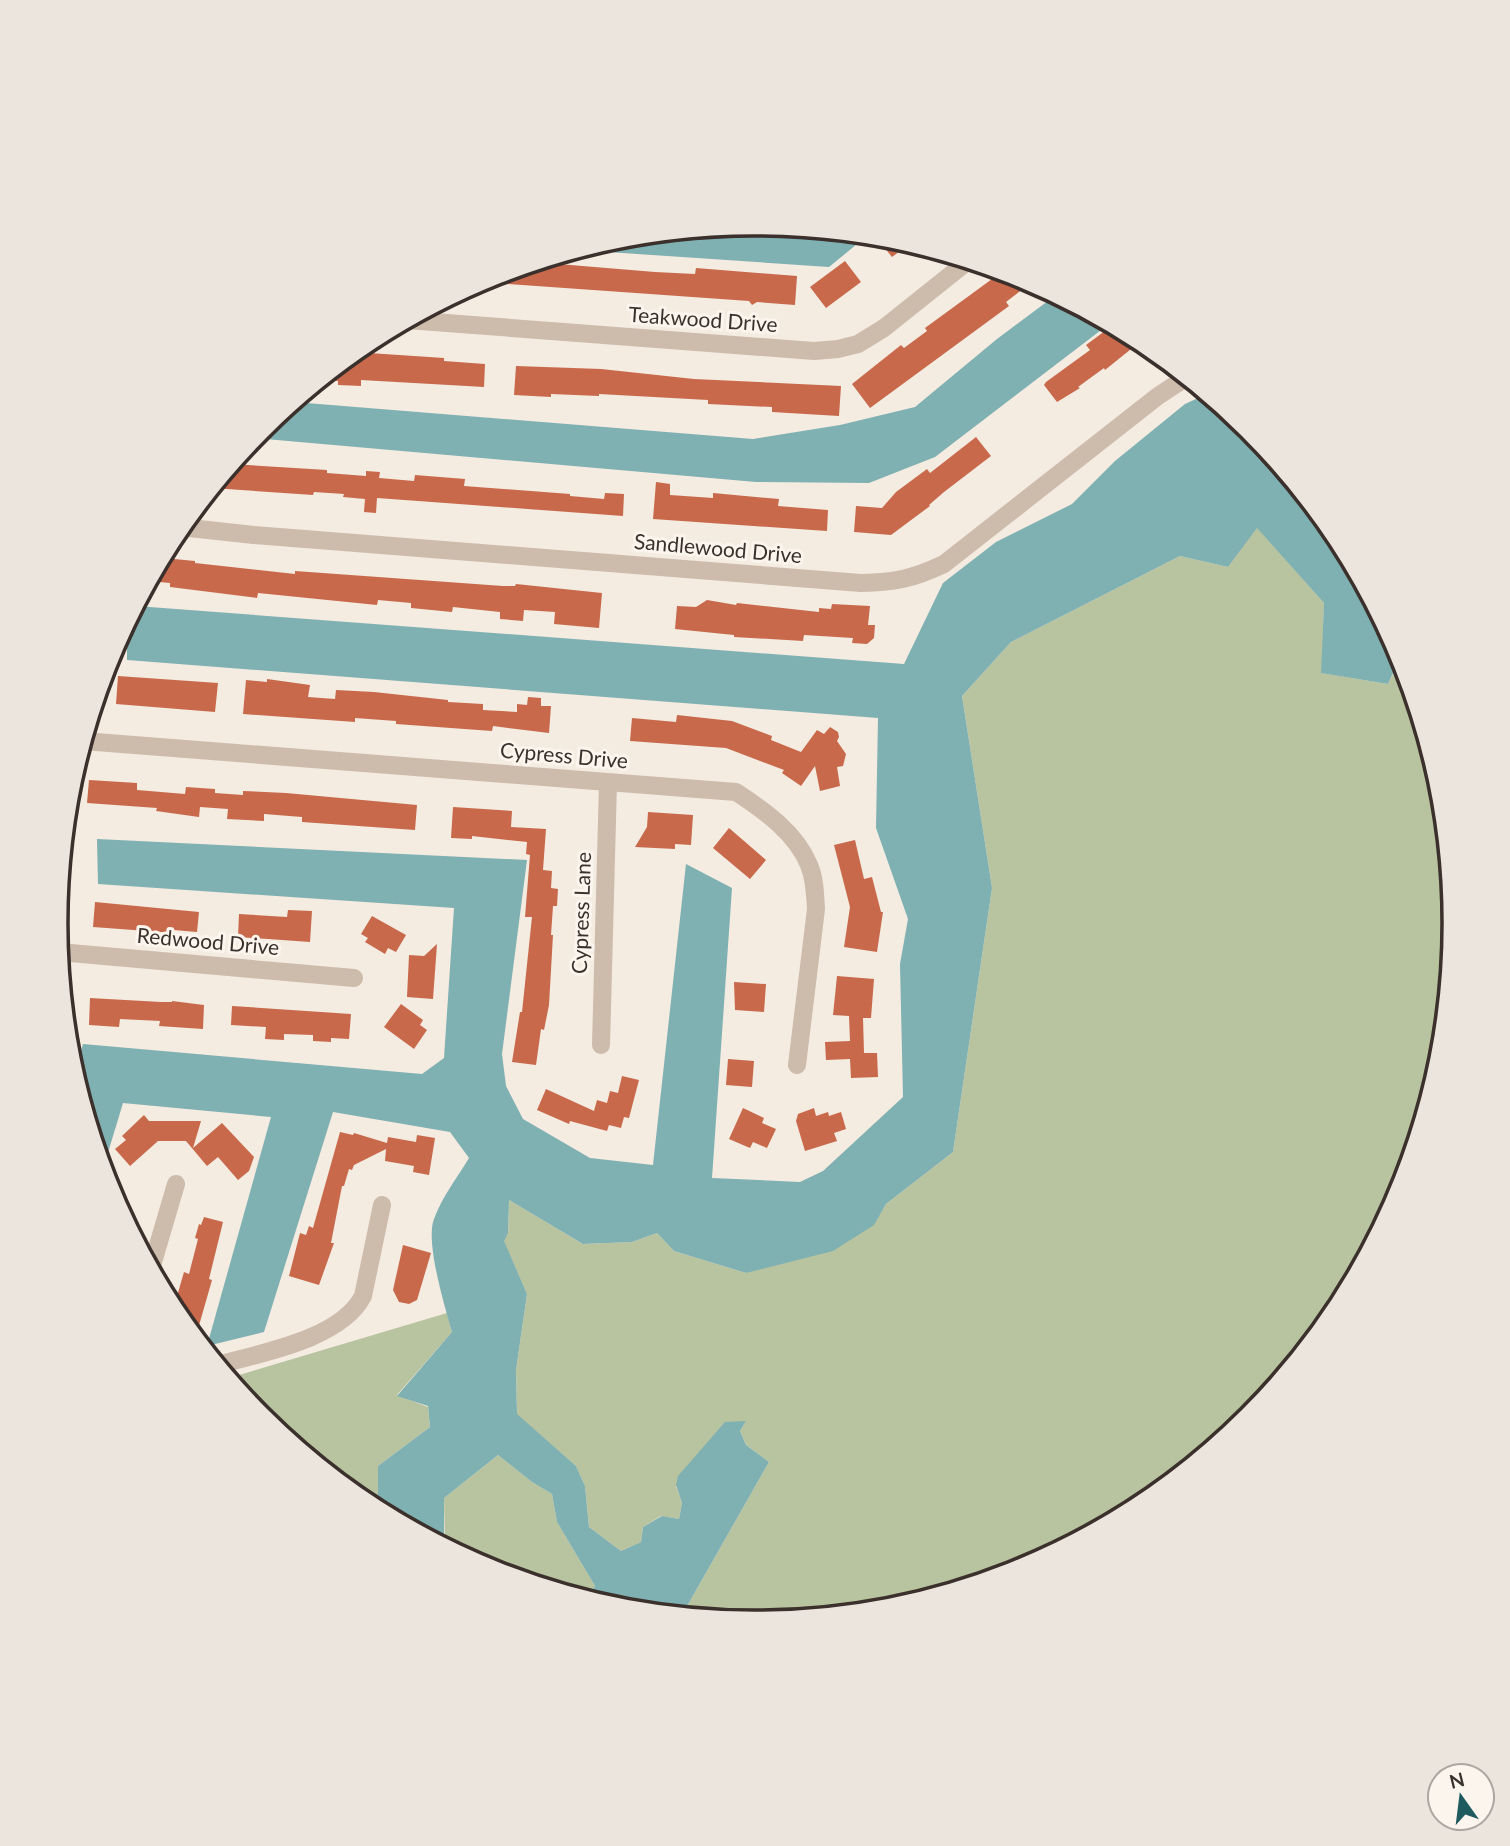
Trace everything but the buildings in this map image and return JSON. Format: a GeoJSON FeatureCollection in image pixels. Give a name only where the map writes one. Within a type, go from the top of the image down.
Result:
{"type":"FeatureCollection","features":[{"type":"Feature","properties":{"kind":"street","name":"Teakwood Drive"},"geometry":{"type":"LineString","coordinates":[[424,321],[814,351],[838,349],[858,344],[884,328],[959,268]]}},
{"type":"Feature","properties":{"kind":"street","name":"Sandlewood Drive"},"geometry":{"type":"LineString","coordinates":[[193,529],[254,536],[820,580],[894,582],[920,575],[944,564],[1179,383]]}},
{"type":"Feature","properties":{"kind":"street","name":"Cypress Drive"},"geometry":{"type":"LineString","coordinates":[[93,742],[736,792],[769,815],[799,847],[810,866],[815,886],[816,909],[797,1065]]}},
{"type":"Feature","properties":{"kind":"street","name":"Cypress Lane"},"geometry":{"type":"LineString","coordinates":[[601,1045],[608,783]]}},
{"type":"Feature","properties":{"kind":"street","name":"Redwood Drive"},"geometry":{"type":"LineString","coordinates":[[69,953],[354,978]]}},
{"type":"Feature","properties":{"kind":"street"},"geometry":{"type":"LineString","coordinates":[[155,1256],[176,1184]]}},
{"type":"Feature","properties":{"kind":"street"},"geometry":{"type":"LineString","coordinates":[[227,1362],[306,1338],[338,1324],[356,1310],[363,1296],[382,1205]]}},
{"type":"Feature","properties":{"kind":"green space"},"geometry":{"type":"Polygon","coordinates":[[[1257,527],[1324,603],[1322,673],[1388,684],[1394,672],[1405,702],[1429,789],[1436,833],[1442,923],[1436,1013],[1429,1057],[1405,1144],[1371,1227],[1326,1305],[1300,1341],[1241,1409],[1173,1468],[1098,1518],[1059,1539],[976,1573],[889,1597],[845,1604],[755,1610],[687,1606],[769,1462],[746,1445],[740,1431],[746,1421],[676,1486],[682,1503],[679,1519],[661,1516],[643,1527],[641,1542],[621,1551],[589,1527],[585,1486],[576,1466],[517,1415],[516,1370],[527,1294],[503,1240],[508,1233],[509,1200],[583,1244],[632,1242],[657,1233],[674,1251],[746,1273],[873,1225],[886,1204],[953,1152],[992,888],[962,696],[1011,642],[1180,556],[1228,567],[1257,527]]]}},
{"type":"Feature","properties":{"kind":"green space"},"geometry":{"type":"Polygon","coordinates":[[[447,1313],[452,1332],[397,1395],[428,1407],[430,1427],[378,1466],[377,1496],[302,1439],[269,1409],[238,1375],[447,1313]]]}},
{"type":"Feature","properties":{"kind":"green space"},"geometry":{"type":"Polygon","coordinates":[[[498,1455],[552,1494],[557,1522],[595,1586],[592,1590],[534,1573],[445,1536],[444,1498],[498,1455]]]}},
{"type":"Feature","properties":{"kind":"water"},"geometry":{"type":"Polygon","coordinates":[[[755,236],[857,244],[829,267],[609,252],[665,242],[755,236]]]}},
{"type":"Feature","properties":{"kind":"water"},"geometry":{"type":"Polygon","coordinates":[[[1047,302],[1101,330],[935,457],[869,483],[756,482],[267,439],[307,403],[753,439],[840,425],[915,407],[1047,302]]]}},
{"type":"Feature","properties":{"kind":"water"},"geometry":{"type":"Polygon","coordinates":[[[1198,398],[1208,407],[1241,437],[1300,505],[1326,541],[1371,619],[1394,672],[1388,684],[1321,673],[1324,603],[1257,528],[1228,567],[1180,556],[1011,642],[962,696],[992,888],[953,1152],[886,1204],[874,1225],[833,1251],[746,1273],[674,1251],[657,1233],[632,1242],[583,1244],[509,1200],[508,1233],[504,1241],[527,1294],[516,1370],[517,1414],[576,1466],[585,1486],[589,1527],[621,1551],[641,1542],[643,1527],[662,1516],[679,1519],[682,1503],[676,1485],[678,1476],[725,1422],[746,1421],[740,1431],[746,1445],[769,1462],[687,1606],[621,1597],[592,1590],[595,1586],[557,1522],[552,1494],[498,1455],[444,1498],[444,1535],[377,1496],[378,1466],[430,1427],[428,1406],[397,1396],[452,1332],[437,1275],[432,1229],[441,1203],[469,1158],[450,1132],[333,1112],[264,1332],[213,1345],[209,1339],[271,1117],[123,1103],[108,1152],[80,1053],[83,1044],[422,1074],[444,1058],[454,908],[98,884],[97,839],[527,860],[502,1054],[506,1086],[523,1119],[590,1158],[653,1165],[686,864],[732,888],[712,1178],[800,1182],[823,1171],[903,1097],[900,964],[908,919],[876,828],[878,718],[127,660],[127,646],[146,607],[904,664],[943,583],[996,542],[1072,504],[1115,461],[1185,404],[1198,398]]]}}]}
